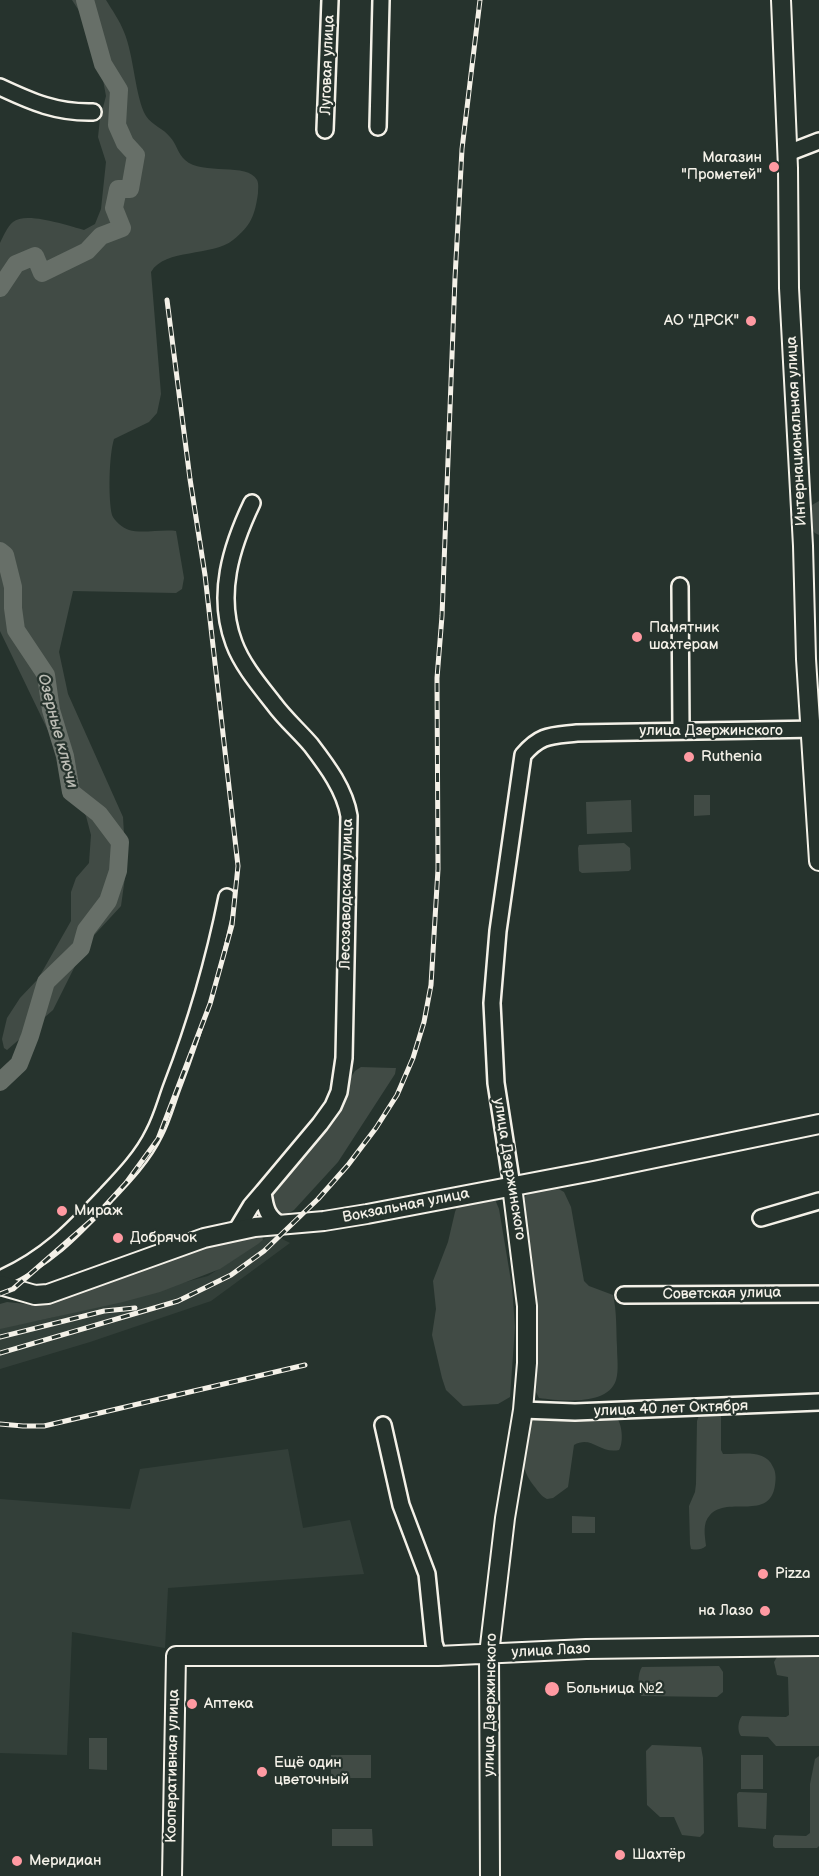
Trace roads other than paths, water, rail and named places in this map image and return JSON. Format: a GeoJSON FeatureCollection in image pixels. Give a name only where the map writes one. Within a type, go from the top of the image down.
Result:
{"type":"FeatureCollection","features":[{"type":"Feature","properties":{"kind":"main road","name":"Интернациональная улица"},"geometry":{"type":"LineString","coordinates":[[781,0],[788,153],[789,288],[815,729],[819,861]]}},
{"type":"Feature","properties":{"kind":"main road","name":"Вокзальная улица"},"geometry":{"type":"LineString","coordinates":[[0,1285],[35,1294],[48,1294],[185,1244],[236,1231],[324,1221],[512,1186],[819,1124]]}},
{"type":"Feature","properties":{"kind":"main road","name":"улица Дзержинского"},"geometry":{"type":"LineString","coordinates":[[490,1876],[489,1654],[505,1518],[523,1410],[527,1363],[527,1306],[512,1186]]}},
{"type":"Feature","properties":{"kind":"main road","name":"улица Лазо"},"geometry":{"type":"LineString","coordinates":[[176,1656],[438,1656],[586,1649],[819,1646]]}},
{"type":"Feature","properties":{"kind":"main road","name":"Кооперативная улица"},"geometry":{"type":"LineString","coordinates":[[172,1876],[176,1656]]}},
{"type":"Feature","properties":{"kind":"street","name":"Луговая улица"},"geometry":{"type":"LineString","coordinates":[[325,130],[330,0]]}},
{"type":"Feature","properties":{"kind":"street"},"geometry":{"type":"LineString","coordinates":[[378,127],[381,0]]}},
{"type":"Feature","properties":{"kind":"street"},"geometry":{"type":"LineString","coordinates":[[0,87],[57,111],[93,111]]}},
{"type":"Feature","properties":{"kind":"street"},"geometry":{"type":"LineString","coordinates":[[788,153],[819,141]]}},
{"type":"Feature","properties":{"kind":"street","name":"Лесозаводская улица"},"geometry":{"type":"LineString","coordinates":[[236,1231],[247,1211],[320,1124],[333,1106],[339,1092],[344,1058],[350,816],[348,805],[328,767],[275,705],[248,669],[235,645],[229,625],[225,588],[237,534],[252,503]]}},
{"type":"Feature","properties":{"kind":"street"},"geometry":{"type":"LineString","coordinates":[[680,586],[681,730]]}},
{"type":"Feature","properties":{"kind":"street","name":"улица Дзержинского"},"geometry":{"type":"LineString","coordinates":[[512,1186],[496,1083],[492,1003],[498,931],[523,755],[534,742],[550,735],[681,730],[815,729]]}},
{"type":"Feature","properties":{"kind":"street"},"geometry":{"type":"LineString","coordinates":[[0,1279],[30,1264],[67,1237],[117,1184],[154,1133],[194,1028],[214,958],[227,897]]}},
{"type":"Feature","properties":{"kind":"street"},"geometry":{"type":"LineString","coordinates":[[263,1192],[266,1211],[273,1221],[281,1226]]}},
{"type":"Feature","properties":{"kind":"street"},"geometry":{"type":"LineString","coordinates":[[761,1218],[819,1201]]}},
{"type":"Feature","properties":{"kind":"street","name":"Советская улица"},"geometry":{"type":"LineString","coordinates":[[624,1294],[819,1294]]}},
{"type":"Feature","properties":{"kind":"street","name":"улица 40 лет Октября"},"geometry":{"type":"LineString","coordinates":[[523,1410],[575,1412],[819,1402]]}},
{"type":"Feature","properties":{"kind":"street"},"geometry":{"type":"LineString","coordinates":[[383,1425],[401,1505],[427,1574],[434,1643],[438,1656]]}},
{"type":"Feature","properties":{"kind":"waterway","name":"Озерные ключи"},"geometry":{"type":"LineString","coordinates":[[0,288],[16,264],[35,256],[42,273],[87,251],[101,236],[122,228],[114,208],[118,189],[130,189],[136,155],[125,143],[117,125],[119,90],[103,64],[85,0]]}},
{"type":"Feature","properties":{"kind":"waterway","name":"Озерные ключи"},"geometry":{"type":"LineString","coordinates":[[0,551],[5,555],[13,587],[16,630],[46,675],[51,710],[65,756],[71,792],[99,814],[120,842],[118,871],[108,901],[86,930],[81,948],[46,982],[19,1064],[0,1082]]}},
{"type":"Feature","properties":{"kind":"railway"},"geometry":{"type":"LineString","coordinates":[[0,1353],[178,1301],[231,1275],[264,1251],[318,1199],[348,1165],[397,1095],[413,1058],[424,1022],[431,985],[438,869],[437,678],[442,616],[455,278],[462,149],[480,0]]}},
{"type":"Feature","properties":{"kind":"railway"},"geometry":{"type":"LineString","coordinates":[[0,1294],[13,1289],[93,1219],[126,1183],[158,1139],[210,1004],[232,925],[238,866],[205,575],[167,300]]}},
{"type":"Feature","properties":{"kind":"railway"},"geometry":{"type":"LineString","coordinates":[[0,1337],[104,1311],[135,1308]]}},
{"type":"Feature","properties":{"kind":"railway"},"geometry":{"type":"LineString","coordinates":[[0,1424],[44,1426],[305,1365]]}},
{"type":"Feature","properties":{"kind":"place","name":"Магазин \"Прометей\""},"geometry":{"type":"Point","coordinates":[774,167]}},
{"type":"Feature","properties":{"kind":"place","name":"АО \"ДРСК\""},"geometry":{"type":"Point","coordinates":[751,321]}},
{"type":"Feature","properties":{"kind":"place","name":"Памятник шахтерам"},"geometry":{"type":"Point","coordinates":[637,637]}},
{"type":"Feature","properties":{"kind":"place","name":"Ruthenia"},"geometry":{"type":"Point","coordinates":[689,757]}},
{"type":"Feature","properties":{"kind":"place","name":"Мираж"},"geometry":{"type":"Point","coordinates":[62,1211]}},
{"type":"Feature","properties":{"kind":"place","name":"Добрячок"},"geometry":{"type":"Point","coordinates":[118,1238]}},
{"type":"Feature","properties":{"kind":"place","name":"Pizza"},"geometry":{"type":"Point","coordinates":[763,1574]}},
{"type":"Feature","properties":{"kind":"place","name":"на Лазо"},"geometry":{"type":"Point","coordinates":[765,1611]}},
{"type":"Feature","properties":{"kind":"place","name":"Больница №2"},"geometry":{"type":"Point","coordinates":[552,1689]}},
{"type":"Feature","properties":{"kind":"place","name":"Аптека"},"geometry":{"type":"Point","coordinates":[192,1704]}},
{"type":"Feature","properties":{"kind":"place","name":"Ещё один цветочный"},"geometry":{"type":"Point","coordinates":[262,1772]}},
{"type":"Feature","properties":{"kind":"place","name":"Шахтёр"},"geometry":{"type":"Point","coordinates":[620,1855]}},
{"type":"Feature","properties":{"kind":"place","name":"Меридиан"},"geometry":{"type":"Point","coordinates":[17,1861]}}]}
